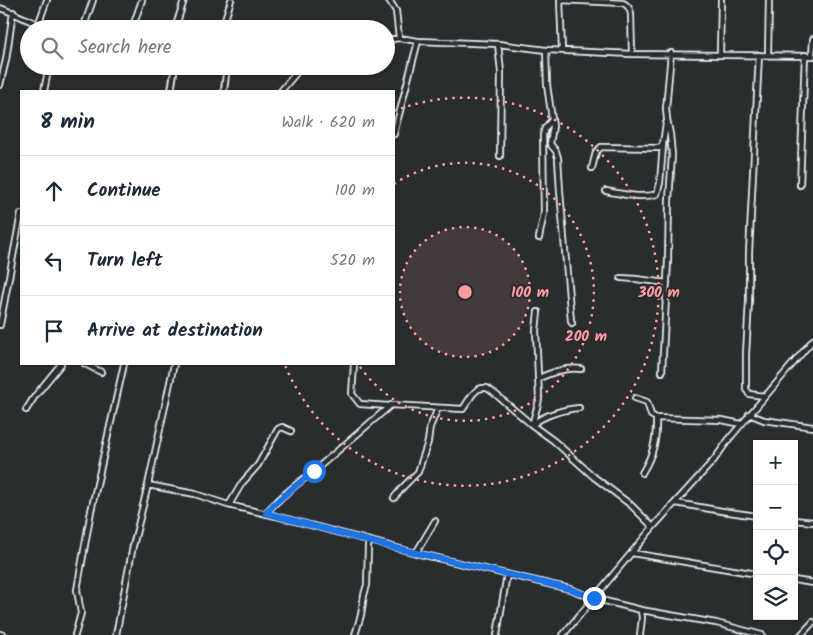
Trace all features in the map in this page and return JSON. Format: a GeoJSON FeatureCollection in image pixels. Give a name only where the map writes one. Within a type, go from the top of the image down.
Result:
{"type":"FeatureCollection","features":[{"type":"Feature","properties":{"kind":"street"},"geometry":{"type":"LineString","coordinates":[[40,20],[47,0]]}},
{"type":"Feature","properties":{"kind":"street"},"geometry":{"type":"LineString","coordinates":[[86,20],[93,0]]}},
{"type":"Feature","properties":{"kind":"street"},"geometry":{"type":"LineString","coordinates":[[135,20],[142,0]]}},
{"type":"Feature","properties":{"kind":"street"},"geometry":{"type":"LineString","coordinates":[[178,20],[184,0]]}},
{"type":"Feature","properties":{"kind":"street"},"geometry":{"type":"LineString","coordinates":[[225,20],[231,0]]}},
{"type":"Feature","properties":{"kind":"street"},"geometry":{"type":"LineString","coordinates":[[389,0],[396,11],[399,38]]}},
{"type":"Feature","properties":{"kind":"street"},"geometry":{"type":"LineString","coordinates":[[562,50],[560,0],[623,3],[628,5],[631,14],[632,54]]}},
{"type":"Feature","properties":{"kind":"street"},"geometry":{"type":"LineString","coordinates":[[720,54],[721,0]]}},
{"type":"Feature","properties":{"kind":"street"},"geometry":{"type":"LineString","coordinates":[[768,55],[769,0]]}},
{"type":"Feature","properties":{"kind":"street"},"geometry":{"type":"LineString","coordinates":[[0,8],[28,20]]}},
{"type":"Feature","properties":{"kind":"street"},"geometry":{"type":"LineString","coordinates":[[0,85],[6,60],[13,12]]}},
{"type":"Feature","properties":{"kind":"street"},"geometry":{"type":"LineString","coordinates":[[395,39],[498,44],[546,50],[632,54],[812,56],[813,39]]}},
{"type":"Feature","properties":{"kind":"street"},"geometry":{"type":"LineString","coordinates":[[395,130],[418,41]]}},
{"type":"Feature","properties":{"kind":"street"},"geometry":{"type":"LineString","coordinates":[[498,44],[501,72],[500,156]]}},
{"type":"Feature","properties":{"kind":"street"},"geometry":{"type":"LineString","coordinates":[[546,50],[547,85],[553,131],[550,144],[556,151],[558,158],[572,323]]}},
{"type":"Feature","properties":{"kind":"street"},"geometry":{"type":"LineString","coordinates":[[606,190],[644,196],[656,194],[660,183],[671,54]]}},
{"type":"Feature","properties":{"kind":"street"},"geometry":{"type":"LineString","coordinates":[[759,55],[749,253],[746,390],[749,394],[764,396]]}},
{"type":"Feature","properties":{"kind":"street"},"geometry":{"type":"LineString","coordinates":[[800,185],[805,55]]}},
{"type":"Feature","properties":{"kind":"street"},"geometry":{"type":"LineString","coordinates":[[44,90],[47,75]]}},
{"type":"Feature","properties":{"kind":"street"},"geometry":{"type":"LineString","coordinates":[[171,90],[174,75]]}},
{"type":"Feature","properties":{"kind":"street"},"geometry":{"type":"LineString","coordinates":[[224,90],[226,75]]}},
{"type":"Feature","properties":{"kind":"street"},"geometry":{"type":"LineString","coordinates":[[282,90],[294,75]]}},
{"type":"Feature","properties":{"kind":"street"},"geometry":{"type":"LineString","coordinates":[[662,372],[672,155],[666,119]]}},
{"type":"Feature","properties":{"kind":"street"},"geometry":{"type":"LineString","coordinates":[[539,238],[544,212],[544,135],[545,128],[552,120]]}},
{"type":"Feature","properties":{"kind":"street"},"geometry":{"type":"LineString","coordinates":[[592,168],[596,152],[601,147],[650,149],[659,148],[663,144]]}},
{"type":"Feature","properties":{"kind":"street"},"geometry":{"type":"LineString","coordinates":[[0,325],[20,219]]}},
{"type":"Feature","properties":{"kind":"street"},"geometry":{"type":"LineString","coordinates":[[621,278],[667,283]]}},
{"type":"Feature","properties":{"kind":"street"},"geometry":{"type":"LineString","coordinates":[[532,425],[538,404],[539,378],[536,330],[538,312]]}},
{"type":"Feature","properties":{"kind":"street"},"geometry":{"type":"LineString","coordinates":[[563,635],[653,527],[714,460],[749,414],[813,340]]}},
{"type":"Feature","properties":{"kind":"street"},"geometry":{"type":"LineString","coordinates":[[26,410],[60,365]]}},
{"type":"Feature","properties":{"kind":"street"},"geometry":{"type":"LineString","coordinates":[[87,365],[101,372]]}},
{"type":"Feature","properties":{"kind":"street"},"geometry":{"type":"LineString","coordinates":[[75,635],[82,613],[77,590],[91,511],[124,365]]}},
{"type":"Feature","properties":{"kind":"street"},"geometry":{"type":"LineString","coordinates":[[116,635],[133,546],[174,365]]}},
{"type":"Feature","properties":{"kind":"street"},"geometry":{"type":"LineString","coordinates":[[354,365],[352,394],[360,404],[390,406]]}},
{"type":"Feature","properties":{"kind":"street"},"geometry":{"type":"LineString","coordinates":[[539,378],[563,369],[582,369]]}},
{"type":"Feature","properties":{"kind":"street"},"geometry":{"type":"LineString","coordinates":[[266,513],[274,504],[390,406],[402,404],[438,408],[463,408],[475,391],[487,388],[532,425],[554,440],[594,476],[631,505],[653,527]]}},
{"type":"Feature","properties":{"kind":"street"},"geometry":{"type":"LineString","coordinates":[[634,398],[647,402],[652,415],[656,418],[722,420],[741,424]]}},
{"type":"Feature","properties":{"kind":"street"},"geometry":{"type":"LineString","coordinates":[[394,498],[418,472],[428,442],[430,428],[438,408]]}},
{"type":"Feature","properties":{"kind":"street"},"geometry":{"type":"LineString","coordinates":[[532,425],[538,419],[579,408]]}},
{"type":"Feature","properties":{"kind":"street"},"geometry":{"type":"LineString","coordinates":[[749,414],[764,420],[813,427]]}},
{"type":"Feature","properties":{"kind":"street"},"geometry":{"type":"LineString","coordinates":[[642,474],[654,447],[657,429],[656,418]]}},
{"type":"Feature","properties":{"kind":"street"},"geometry":{"type":"LineString","coordinates":[[229,505],[242,483],[258,465],[278,429],[282,428],[290,431]]}},
{"type":"Feature","properties":{"kind":"street"},"geometry":{"type":"LineString","coordinates":[[148,485],[195,494],[229,505],[416,553],[570,589],[594,598],[641,610],[716,623],[762,635]]}},
{"type":"Feature","properties":{"kind":"street"},"geometry":{"type":"LineString","coordinates":[[676,502],[722,512],[753,516]]}},
{"type":"Feature","properties":{"kind":"street"},"geometry":{"type":"LineString","coordinates":[[798,520],[813,522]]}},
{"type":"Feature","properties":{"kind":"street"},"geometry":{"type":"LineString","coordinates":[[416,553],[435,521]]}},
{"type":"Feature","properties":{"kind":"street"},"geometry":{"type":"LineString","coordinates":[[355,635],[367,585],[369,541]]}},
{"type":"Feature","properties":{"kind":"street"},"geometry":{"type":"LineString","coordinates":[[632,553],[753,573]]}},
{"type":"Feature","properties":{"kind":"street"},"geometry":{"type":"LineString","coordinates":[[497,635],[507,574]]}},
{"type":"Feature","properties":{"kind":"street"},"geometry":{"type":"LineString","coordinates":[[798,581],[813,583]]}},
{"type":"Feature","properties":{"kind":"street"},"geometry":{"type":"LineString","coordinates":[[640,635],[641,610]]}},
{"type":"Feature","properties":{"kind":"street"},"geometry":{"type":"LineString","coordinates":[[801,635],[813,622]]}},
{"type":"Feature","properties":{"kind":"route"},"geometry":{"type":"LineString","coordinates":[[314,471],[274,504],[266,513],[383,545],[570,589],[594,598]]}}]}
